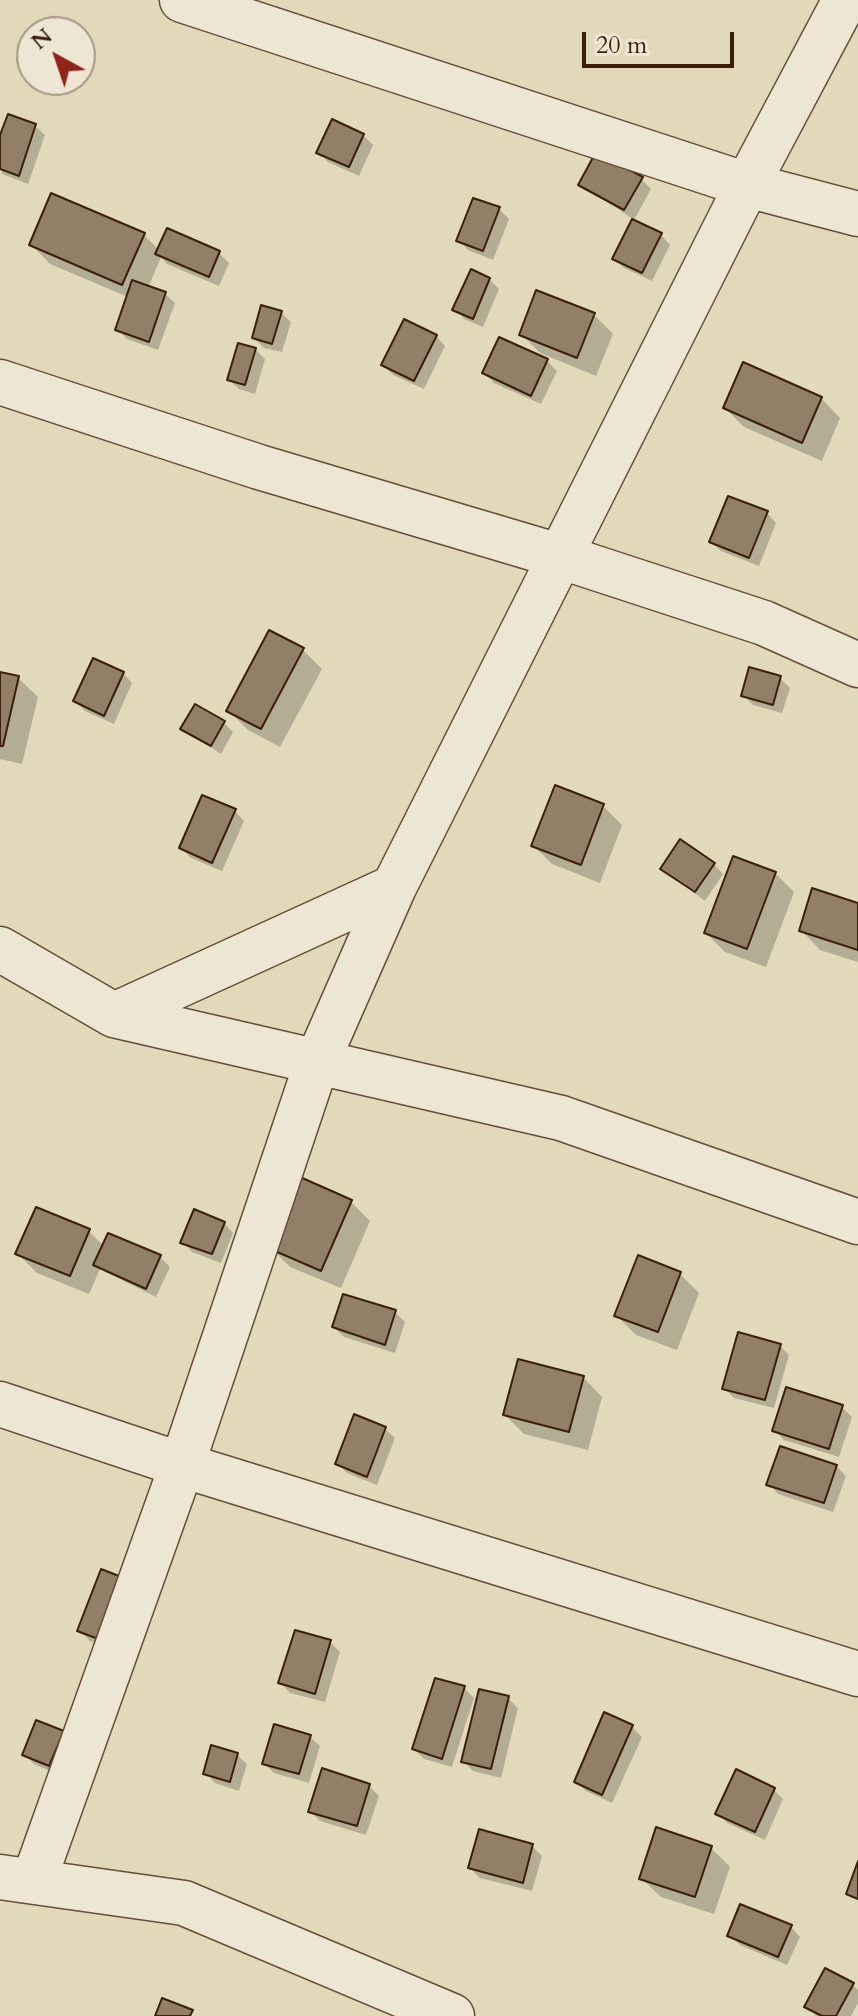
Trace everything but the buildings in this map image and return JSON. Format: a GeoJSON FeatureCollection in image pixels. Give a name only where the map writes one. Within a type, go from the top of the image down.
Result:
{"type":"FeatureCollection","features":[{"type":"Feature","properties":{"kind":"street"},"geometry":{"type":"LineString","coordinates":[[182,0],[747,185],[858,214]]}},
{"type":"Feature","properties":{"kind":"street"},"geometry":{"type":"LineString","coordinates":[[452,2016],[184,1903],[17,1879],[182,1465],[317,1062],[394,887],[559,556],[650,384],[747,185],[845,0]]}},
{"type":"Feature","properties":{"kind":"street"},"geometry":{"type":"LineString","coordinates":[[0,382],[259,467],[559,556],[764,623],[858,665]]}},
{"type":"Feature","properties":{"kind":"street"},"geometry":{"type":"LineString","coordinates":[[114,1015],[394,887]]}},
{"type":"Feature","properties":{"kind":"street"},"geometry":{"type":"LineString","coordinates":[[0,949],[114,1015],[561,1118],[858,1222]]}},
{"type":"Feature","properties":{"kind":"street"},"geometry":{"type":"LineString","coordinates":[[0,1404],[182,1465],[858,1674]]}}]}
